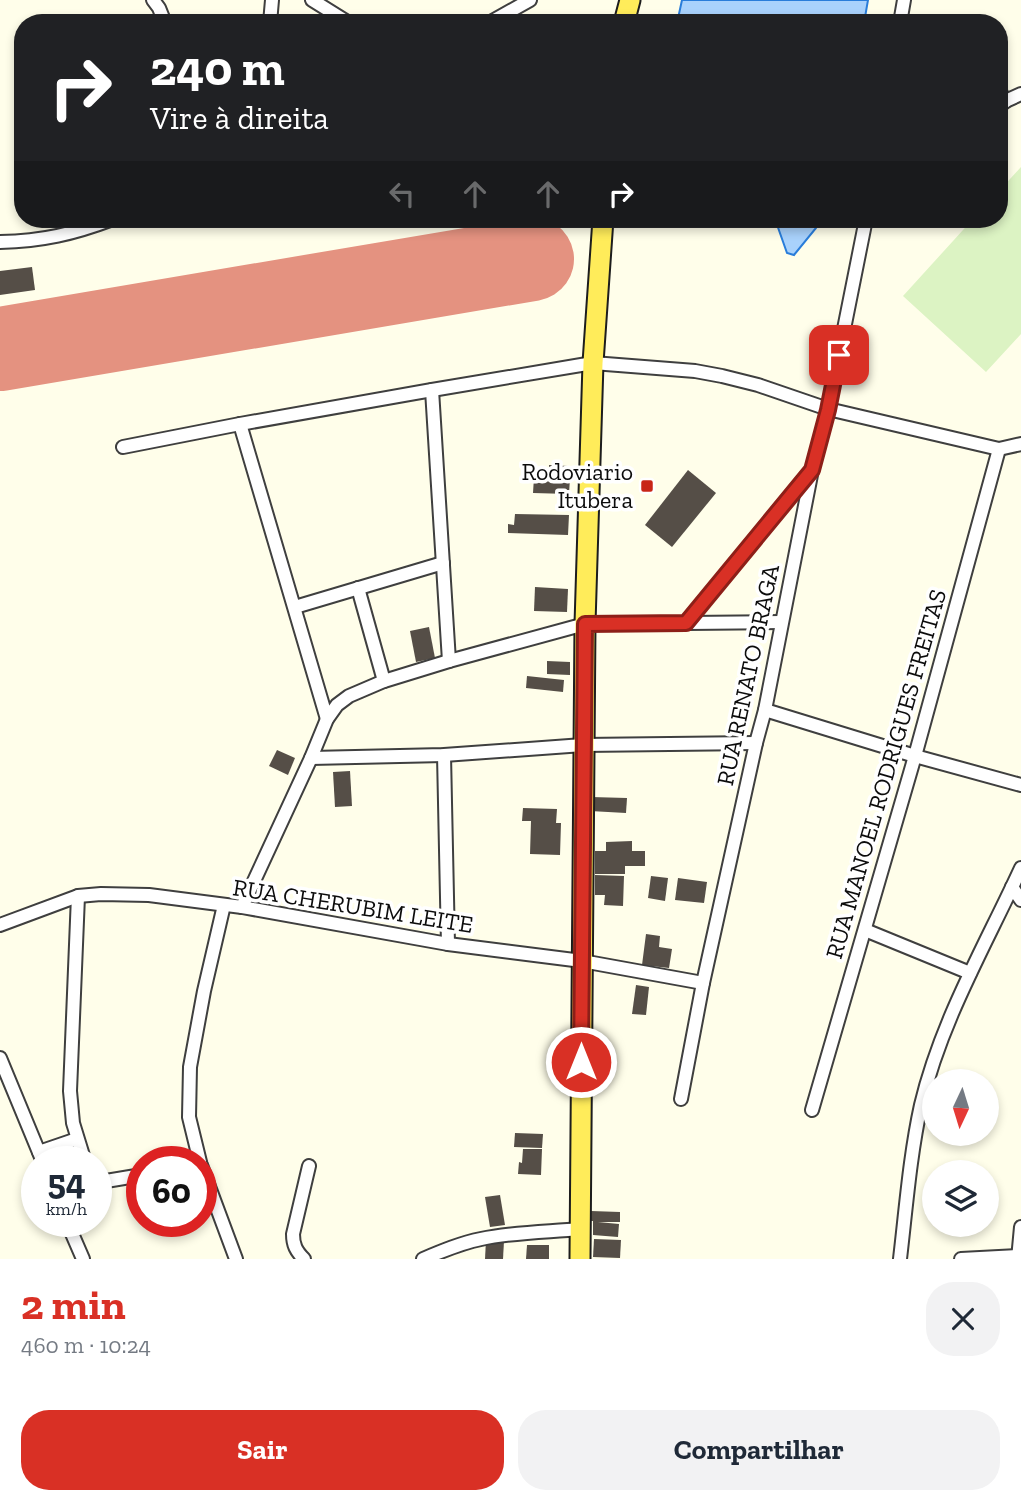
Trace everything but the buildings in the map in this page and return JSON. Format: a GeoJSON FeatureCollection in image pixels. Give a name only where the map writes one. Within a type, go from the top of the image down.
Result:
{"type":"FeatureCollection","features":[{"type":"Feature","properties":{"kind":"main road"},"geometry":{"type":"LineString","coordinates":[[580,1259],[585,624],[593,363],[602,228]]}},
{"type":"Feature","properties":{"kind":"street"},"geometry":{"type":"LineString","coordinates":[[313,0],[335,14]]}},
{"type":"Feature","properties":{"kind":"street"},"geometry":{"type":"LineString","coordinates":[[505,14],[530,0]]}},
{"type":"Feature","properties":{"kind":"street"},"geometry":{"type":"LineString","coordinates":[[63,236],[70,228]]}},
{"type":"Feature","properties":{"kind":"street"},"geometry":{"type":"LineString","coordinates":[[0,242],[63,236],[87,228]]}},
{"type":"Feature","properties":{"kind":"street","name":"RUA RENATO BRAGA"},"geometry":{"type":"LineString","coordinates":[[681,1098],[703,983],[765,710],[812,470],[828,410],[864,228]]}},
{"type":"Feature","properties":{"kind":"street"},"geometry":{"type":"LineString","coordinates":[[123,447],[593,363],[695,371],[722,376],[758,385],[828,410],[999,449],[1021,444]]}},
{"type":"Feature","properties":{"kind":"street"},"geometry":{"type":"LineString","coordinates":[[432,390],[449,661]]}},
{"type":"Feature","properties":{"kind":"street"},"geometry":{"type":"LineString","coordinates":[[240,424],[327,719]]}},
{"type":"Feature","properties":{"kind":"street","name":"RUA MANOEL RODRIGUES FREITAS"},"geometry":{"type":"LineString","coordinates":[[812,1110],[915,756],[999,449]]}},
{"type":"Feature","properties":{"kind":"street"},"geometry":{"type":"LineString","coordinates":[[686,623],[812,470]]}},
{"type":"Feature","properties":{"kind":"street"},"geometry":{"type":"LineString","coordinates":[[295,607],[443,563]]}},
{"type":"Feature","properties":{"kind":"street"},"geometry":{"type":"LineString","coordinates":[[358,588],[383,681]]}},
{"type":"Feature","properties":{"kind":"street"},"geometry":{"type":"LineString","coordinates":[[242,907],[327,719],[337,705],[349,696],[383,681],[585,624],[781,622]]}},
{"type":"Feature","properties":{"kind":"street"},"geometry":{"type":"LineString","coordinates":[[765,710],[1021,785]]}},
{"type":"Feature","properties":{"kind":"street"},"geometry":{"type":"LineString","coordinates":[[311,758],[444,755],[583,745],[756,743]]}},
{"type":"Feature","properties":{"kind":"street"},"geometry":{"type":"LineString","coordinates":[[444,755],[448,944]]}},
{"type":"Feature","properties":{"kind":"street"},"geometry":{"type":"LineString","coordinates":[[900,1259],[922,1104],[949,1020],[1021,868]]}},
{"type":"Feature","properties":{"kind":"street"},"geometry":{"type":"LineString","coordinates":[[1012,887],[1021,901]]}},
{"type":"Feature","properties":{"kind":"street","name":"RUA CHERUBIM LEITE"},"geometry":{"type":"LineString","coordinates":[[0,925],[78,896],[149,895],[242,907],[448,944],[582,961],[703,983]]}},
{"type":"Feature","properties":{"kind":"street"},"geometry":{"type":"LineString","coordinates":[[78,896],[70,1083],[73,1122],[79,1146]]}},
{"type":"Feature","properties":{"kind":"street"},"geometry":{"type":"LineString","coordinates":[[197,1146],[189,1116],[190,1067],[204,990],[224,905]]}},
{"type":"Feature","properties":{"kind":"street"},"geometry":{"type":"LineString","coordinates":[[865,930],[970,973]]}},
{"type":"Feature","properties":{"kind":"street"},"geometry":{"type":"LineString","coordinates":[[0,1058],[36,1146]]}},
{"type":"Feature","properties":{"kind":"street"},"geometry":{"type":"LineString","coordinates":[[63,1146],[77,1139]]}},
{"type":"Feature","properties":{"kind":"street"},"geometry":{"type":"LineString","coordinates":[[303,1259],[293,1244],[293,1234],[309,1166]]}},
{"type":"Feature","properties":{"kind":"street"},"geometry":{"type":"LineString","coordinates":[[217,1207],[236,1259]]}},
{"type":"Feature","properties":{"kind":"street"},"geometry":{"type":"LineString","coordinates":[[961,1259],[1018,1257],[1021,1227]]}},
{"type":"Feature","properties":{"kind":"street"},"geometry":{"type":"LineString","coordinates":[[423,1259],[480,1239],[580,1229]]}},
{"type":"Feature","properties":{"kind":"street"},"geometry":{"type":"LineString","coordinates":[[73,1237],[83,1259]]}},
{"type":"Feature","properties":{"kind":"green space"},"geometry":{"type":"Polygon","coordinates":[[[1021,167],[1021,334],[986,372],[903,296],[965,228],[1008,228],[1008,181],[1021,167]]]}},
{"type":"Feature","properties":{"kind":"water"},"geometry":{"type":"Polygon","coordinates":[[[682,0],[868,0],[866,14],[679,14],[682,0]]]}},
{"type":"Feature","properties":{"kind":"water"},"geometry":{"type":"Polygon","coordinates":[[[778,228],[816,228],[794,255],[787,253],[778,228]]]}},
{"type":"Feature","properties":{"kind":"runway"},"geometry":{"type":"LineString","coordinates":[[0,349],[532,259]]}},
{"type":"Feature","properties":{"kind":"place","name":"Rodoviario Itubera"},"geometry":{"type":"Point","coordinates":[647,486]}},
{"type":"Feature","properties":{"kind":"route"},"geometry":{"type":"LineString","coordinates":[[581,1062],[585,624],[686,623],[812,470],[839,355]]}}]}
